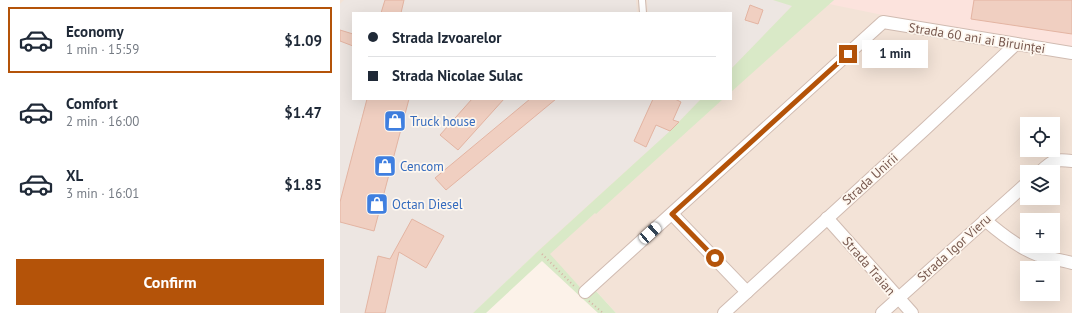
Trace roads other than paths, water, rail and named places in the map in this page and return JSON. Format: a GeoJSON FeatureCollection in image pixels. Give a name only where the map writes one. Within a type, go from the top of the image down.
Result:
{"type":"FeatureCollection","features":[{"type":"Feature","properties":{"kind":"street","name":"Strada 60 ani ai Biruinței"},"geometry":{"type":"LineString","coordinates":[[672,214],[883,22],[1072,53]]}},
{"type":"Feature","properties":{"kind":"street","name":"Strada Unirii"},"geometry":{"type":"LineString","coordinates":[[724,313],[1016,44]]}},
{"type":"Feature","properties":{"kind":"street"},"geometry":{"type":"LineString","coordinates":[[1048,165],[1059,159],[1072,161]]}},
{"type":"Feature","properties":{"kind":"street","name":"Strada Igor Vieru"},"geometry":{"type":"LineString","coordinates":[[882,313],[1020,189]]}},
{"type":"Feature","properties":{"kind":"street"},"geometry":{"type":"LineString","coordinates":[[582,293],[672,214],[747,292]]}},
{"type":"Feature","properties":{"kind":"street","name":"Strada Traian"},"geometry":{"type":"LineString","coordinates":[[827,218],[912,313]]}},
{"type":"Feature","properties":{"kind":"street"},"geometry":{"type":"LineString","coordinates":[[986,220],[1029,251],[1038,255],[1072,262]]}},
{"type":"Feature","properties":{"kind":"lane"},"geometry":{"type":"LineString","coordinates":[[642,0],[643,12]]}},
{"type":"Feature","properties":{"kind":"place","name":"Truck house"},"geometry":{"type":"Point","coordinates":[395,121]}},
{"type":"Feature","properties":{"kind":"place","name":"Cencom"},"geometry":{"type":"Point","coordinates":[385,166]}},
{"type":"Feature","properties":{"kind":"place","name":"Octan Diesel"},"geometry":{"type":"Point","coordinates":[377,204]}}]}
